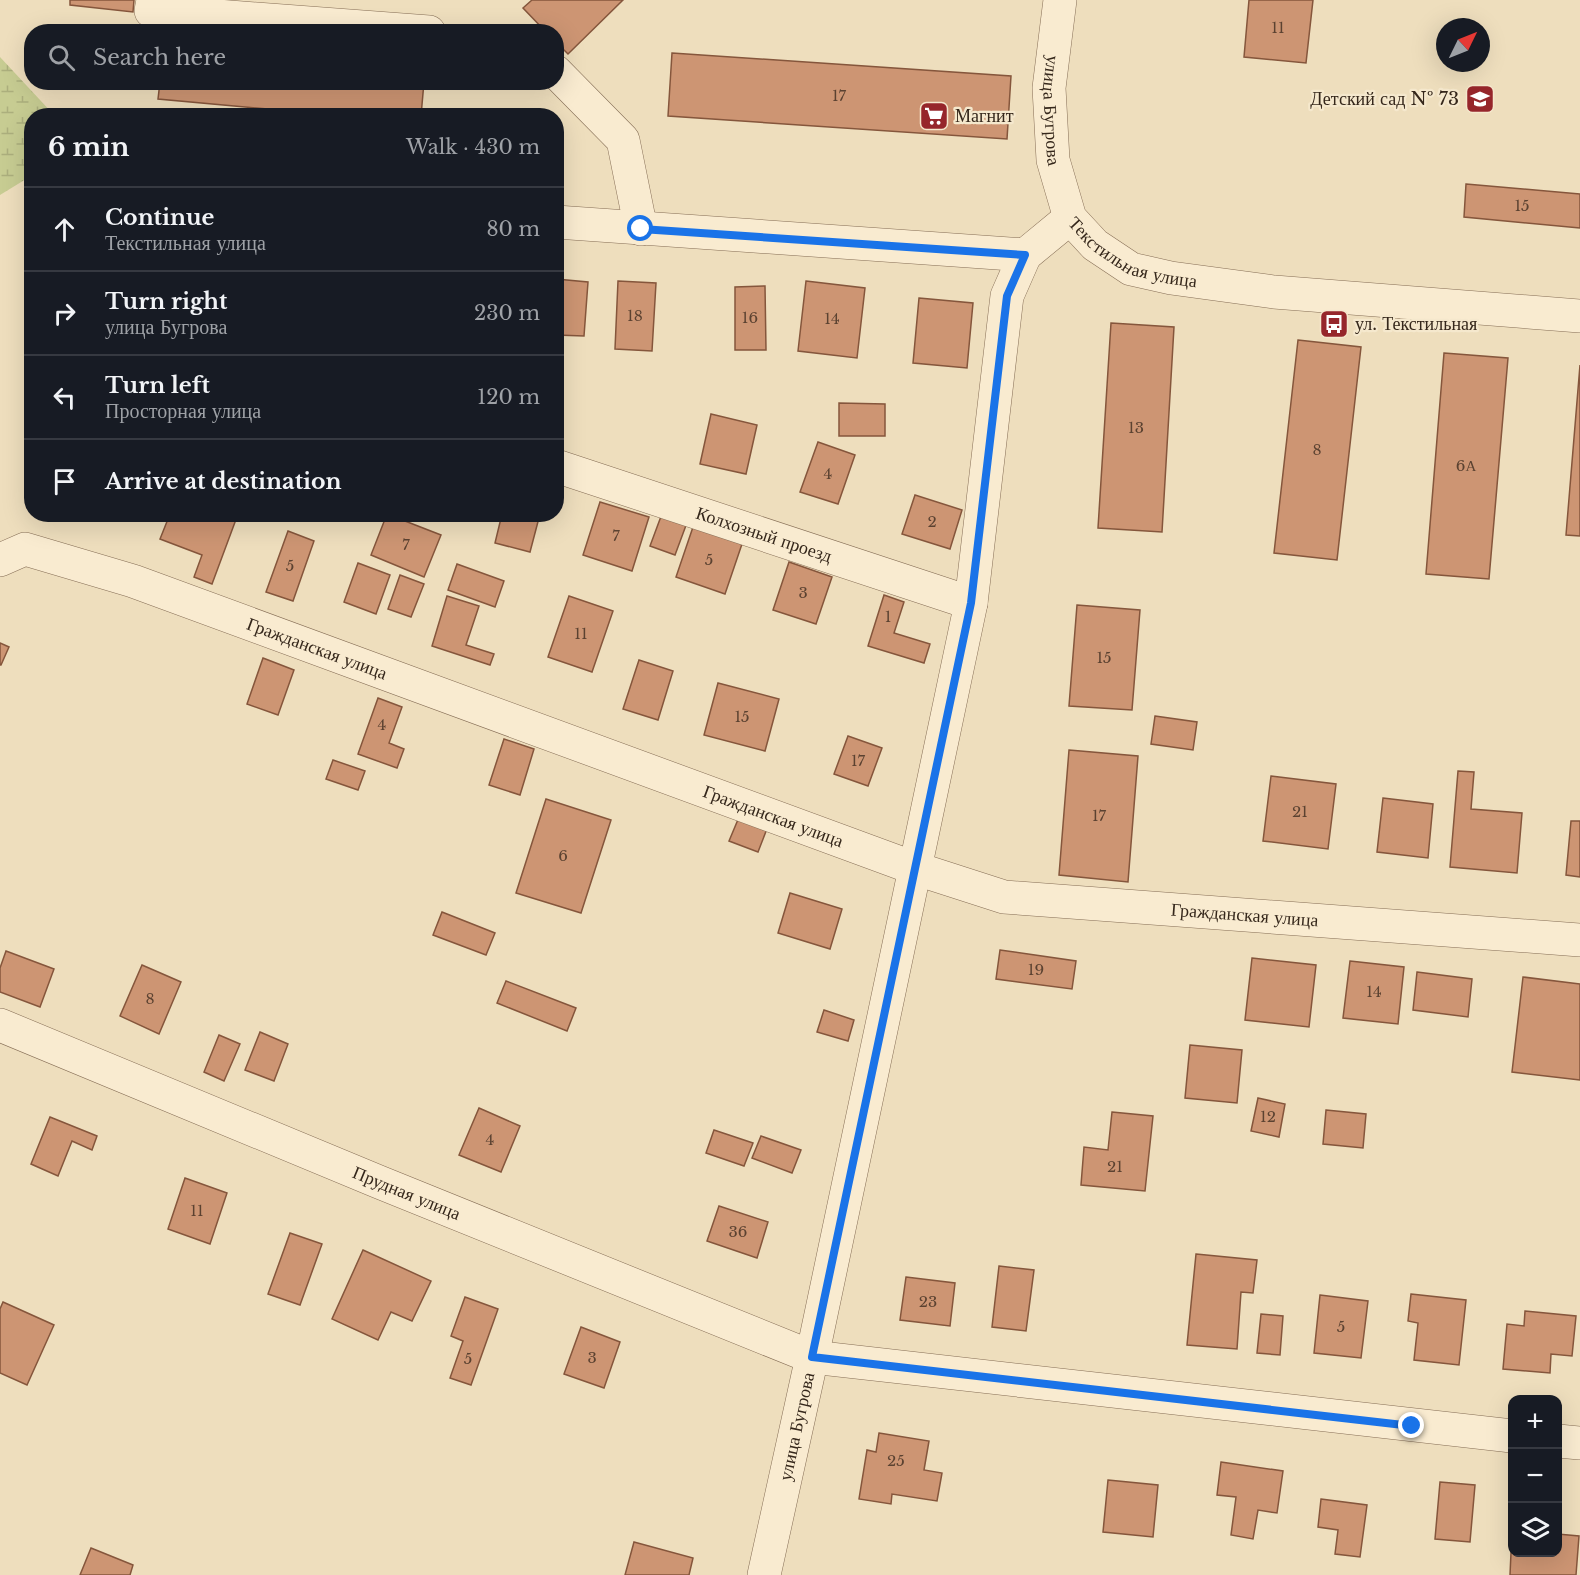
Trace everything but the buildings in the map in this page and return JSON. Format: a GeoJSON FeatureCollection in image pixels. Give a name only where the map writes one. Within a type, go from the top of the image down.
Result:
{"type":"FeatureCollection","features":[{"type":"Feature","properties":{"kind":"street"},"geometry":{"type":"LineString","coordinates":[[153,0],[152,11],[323,24]]}},
{"type":"Feature","properties":{"kind":"street","name":"улица Бугрова"},"geometry":{"type":"LineString","coordinates":[[1060,0],[1049,88],[1053,160],[1070,218]]}},
{"type":"Feature","properties":{"kind":"street"},"geometry":{"type":"LineString","coordinates":[[564,80],[623,140],[641,229]]}},
{"type":"Feature","properties":{"kind":"street","name":"Текстильная улица"},"geometry":{"type":"LineString","coordinates":[[1025,255],[1070,218],[1095,244],[1131,269],[1171,279],[1274,292],[1580,316]]}},
{"type":"Feature","properties":{"kind":"street"},"geometry":{"type":"LineString","coordinates":[[564,223],[1025,255]]}},
{"type":"Feature","properties":{"kind":"street","name":"улица Бугрова"},"geometry":{"type":"LineString","coordinates":[[764,1575],[971,603],[1007,296],[1025,255]]}},
{"type":"Feature","properties":{"kind":"street","name":"Колхозный проезд"},"geometry":{"type":"LineString","coordinates":[[564,469],[971,603]]}},
{"type":"Feature","properties":{"kind":"street","name":"Гражданская улица"},"geometry":{"type":"LineString","coordinates":[[0,560],[25,549],[133,580],[914,868],[1004,897],[1580,940]]}},
{"type":"Feature","properties":{"kind":"street","name":"Прудная улица"},"geometry":{"type":"LineString","coordinates":[[0,1025],[379,1182],[812,1357],[1508,1436]]}},
{"type":"Feature","properties":{"kind":"street"},"geometry":{"type":"LineString","coordinates":[[1562,1441],[1580,1443]]}},
{"type":"Feature","properties":{"kind":"green space"},"geometry":{"type":"Polygon","coordinates":[[[0,57],[24,83],[24,90],[31,90],[47,108],[24,108],[24,180],[0,195],[0,57]]]}},
{"type":"Feature","properties":{"kind":"place","name":"Детский сад № 73"},"geometry":{"type":"Point","coordinates":[1480,99]}},
{"type":"Feature","properties":{"kind":"place","name":"Магнит"},"geometry":{"type":"Point","coordinates":[934,116]}},
{"type":"Feature","properties":{"kind":"place","name":"ул. Текстильная"},"geometry":{"type":"Point","coordinates":[1334,324]}},
{"type":"Feature","properties":{"kind":"route"},"geometry":{"type":"LineString","coordinates":[[641,229],[1025,255],[1007,296],[971,603],[812,1357],[1412,1426]]}}]}
